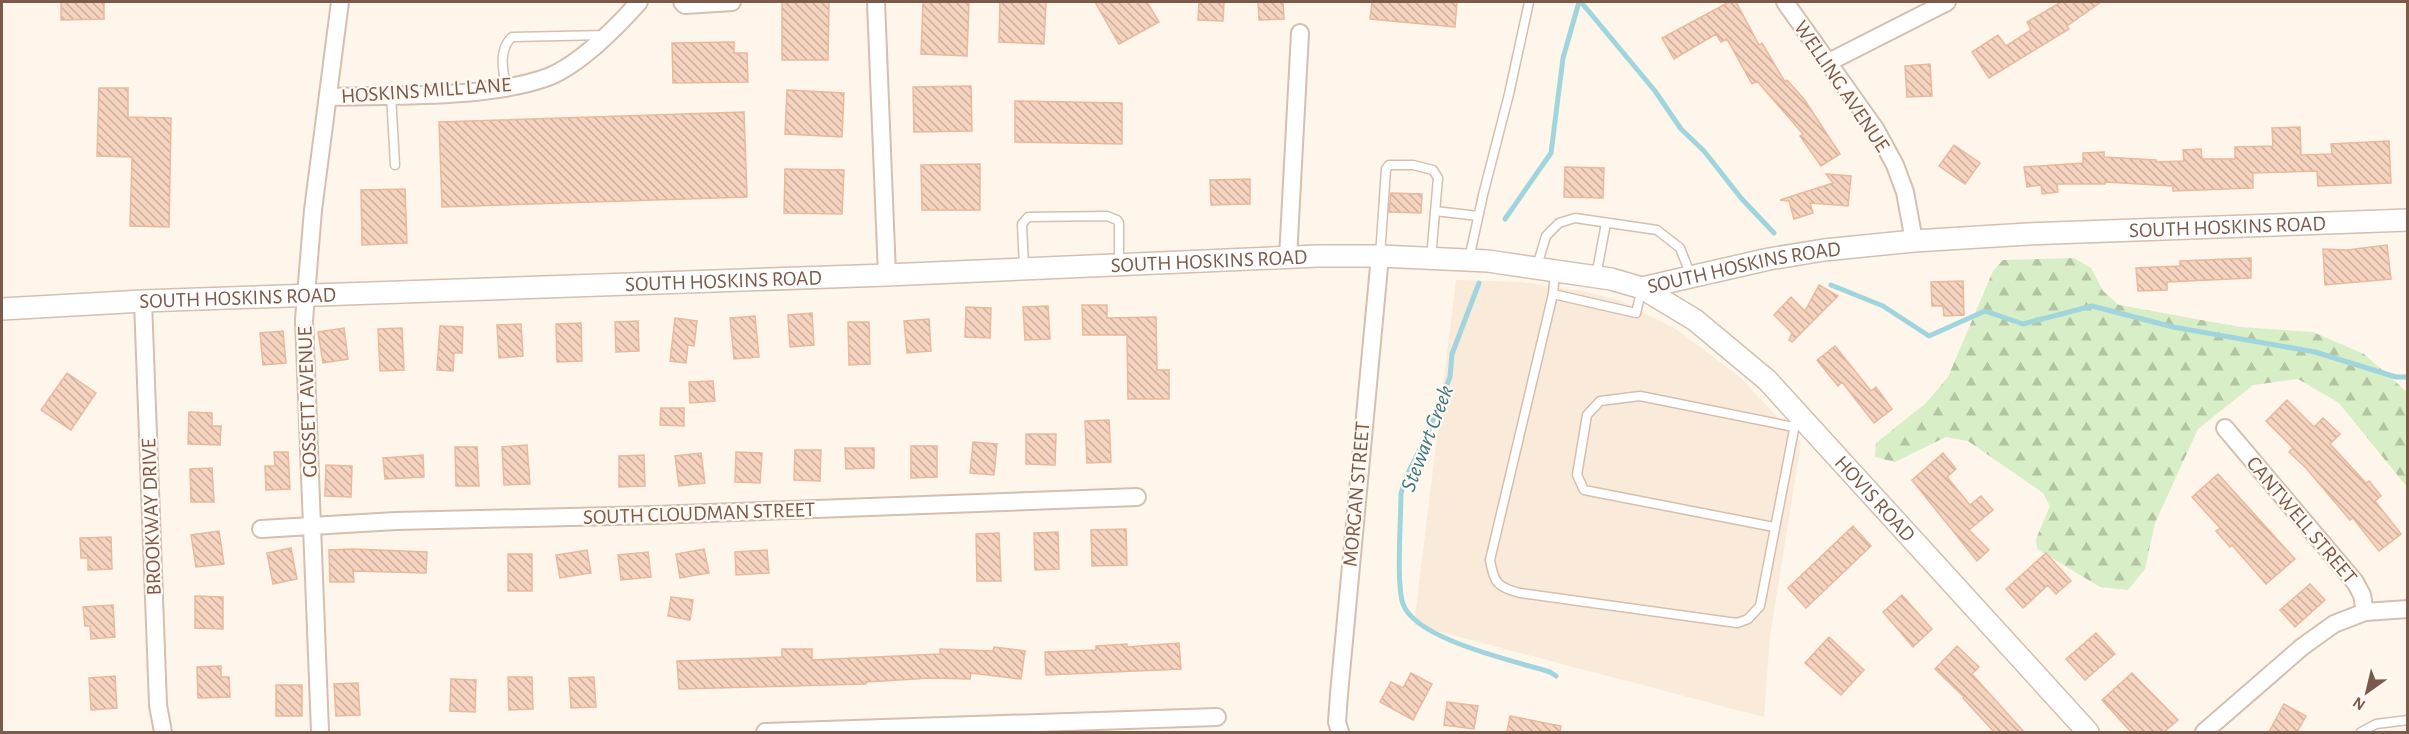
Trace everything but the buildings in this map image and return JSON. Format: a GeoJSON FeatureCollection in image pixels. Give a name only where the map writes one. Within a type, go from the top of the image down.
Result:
{"type":"FeatureCollection","features":[{"type":"Feature","properties":{"kind":"street","name":"GOSSETT AVENUE"},"geometry":{"type":"LineString","coordinates":[[320,732],[305,332],[313,210],[340,2]]}},
{"type":"Feature","properties":{"kind":"street","name":"HOSKINS MILL LANE"},"geometry":{"type":"LineString","coordinates":[[328,97],[506,87],[549,77],[581,57],[639,2]]}},
{"type":"Feature","properties":{"kind":"street"},"geometry":{"type":"LineString","coordinates":[[682,2],[685,5],[732,2]]}},
{"type":"Feature","properties":{"kind":"street"},"geometry":{"type":"LineString","coordinates":[[876,2],[887,275]]}},
{"type":"Feature","properties":{"kind":"street","name":"WELLING AVENUE"},"geometry":{"type":"LineString","coordinates":[[1785,2],[1876,130],[1895,165],[1905,192],[1914,241]]}},
{"type":"Feature","properties":{"kind":"street"},"geometry":{"type":"LineString","coordinates":[[1829,62],[1947,2]]}},
{"type":"Feature","properties":{"kind":"street"},"geometry":{"type":"LineString","coordinates":[[1288,258],[1300,33]]}},
{"type":"Feature","properties":{"kind":"street","name":"SOUTH HOSKINS ROAD"},"geometry":{"type":"LineString","coordinates":[[2,309],[143,301],[306,297],[1380,256],[1469,260],[1546,269],[1642,288],[1769,259],[1824,250],[1914,241],[2028,234],[2408,219]]}},
{"type":"Feature","properties":{"kind":"street","name":"MORGAN STREET"},"geometry":{"type":"LineString","coordinates":[[1340,732],[1337,722],[1339,694],[1380,256]]}},
{"type":"Feature","properties":{"kind":"street","name":"HOVIS ROAD"},"geometry":{"type":"LineString","coordinates":[[1642,288],[1695,320],[1767,380],[1795,420],[2088,732]]}},
{"type":"Feature","properties":{"kind":"street","name":"BROOKWAY DRIVE"},"geometry":{"type":"LineString","coordinates":[[143,301],[158,705],[163,732]]}},
{"type":"Feature","properties":{"kind":"street","name":"CANTWELL STREET"},"geometry":{"type":"LineString","coordinates":[[2225,428],[2355,582],[2362,595],[2365,612],[2408,609]]}},
{"type":"Feature","properties":{"kind":"street","name":"SOUTH CLOUDMAN STREET"},"geometry":{"type":"LineString","coordinates":[[261,529],[1137,497]]}},
{"type":"Feature","properties":{"kind":"street"},"geometry":{"type":"LineString","coordinates":[[2204,732],[2302,647],[2334,624],[2365,612]]}},
{"type":"Feature","properties":{"kind":"street"},"geometry":{"type":"LineString","coordinates":[[765,732],[1106,727],[1217,717]]}},
{"type":"Feature","properties":{"kind":"lane"},"geometry":{"type":"LineString","coordinates":[[1469,260],[1529,2]]}},
{"type":"Feature","properties":{"kind":"lane"},"geometry":{"type":"LineString","coordinates":[[506,87],[502,61],[507,42],[512,37],[606,34]]}},
{"type":"Feature","properties":{"kind":"lane"},"geometry":{"type":"LineString","coordinates":[[391,95],[395,165]]}},
{"type":"Feature","properties":{"kind":"lane"},"geometry":{"type":"LineString","coordinates":[[1380,256],[1386,169],[1389,165],[1413,165],[1433,170],[1438,178],[1431,258]]}},
{"type":"Feature","properties":{"kind":"lane"},"geometry":{"type":"LineString","coordinates":[[1435,211],[1479,216]]}},
{"type":"Feature","properties":{"kind":"lane"},"geometry":{"type":"LineString","coordinates":[[1024,269],[1022,224],[1028,217],[1107,216],[1117,219],[1119,223],[1119,265]]}},
{"type":"Feature","properties":{"kind":"lane"},"geometry":{"type":"LineString","coordinates":[[1691,277],[1680,248],[1657,230],[1575,219],[1558,223],[1546,236],[1546,269],[1553,294],[1490,560],[1493,578],[1502,588],[1520,593],[1737,623],[1748,619],[1760,606],[1795,420],[1640,396],[1600,401],[1587,415],[1577,475],[1584,490],[1774,527]]}},
{"type":"Feature","properties":{"kind":"lane"},"geometry":{"type":"LineString","coordinates":[[1595,277],[1605,223]]}},
{"type":"Feature","properties":{"kind":"lane"},"geometry":{"type":"LineString","coordinates":[[1553,294],[1636,312],[1642,288]]}},
{"type":"Feature","properties":{"kind":"lane"},"geometry":{"type":"LineString","coordinates":[[2361,732],[2376,724],[2408,720]]}},
{"type":"Feature","properties":{"kind":"shaded area"},"geometry":{"type":"Polygon","coordinates":[[[1456,280],[1520,282],[1582,291],[1619,300],[1676,329],[1740,377],[1801,443],[1770,636],[1764,717],[1414,625],[1456,280]]]}},
{"type":"Feature","properties":{"kind":"green space"},"geometry":{"type":"Polygon","coordinates":[[[2074,258],[2091,268],[2103,291],[2119,305],[2240,327],[2313,332],[2364,354],[2407,392],[2407,487],[2339,403],[2298,379],[2253,385],[2198,429],[2155,523],[2145,569],[2128,590],[2100,587],[2037,549],[2036,539],[2050,506],[2043,493],[1968,441],[1946,437],[1895,462],[1875,457],[1876,443],[1926,403],[1948,377],[1993,271],[2003,260],[2074,258]]]}},
{"type":"Feature","properties":{"kind":"waterway","name":"Stewart Creek"},"geometry":{"type":"LineString","coordinates":[[1505,219],[1551,153],[1563,58],[1579,2]]}},
{"type":"Feature","properties":{"kind":"waterway"},"geometry":{"type":"LineString","coordinates":[[1581,2],[1655,91],[1681,129],[1704,151],[1741,198],[1774,233]]}},
{"type":"Feature","properties":{"kind":"waterway","name":"Stewart Creek"},"geometry":{"type":"LineString","coordinates":[[1479,283],[1452,354],[1450,377],[1427,435],[1405,479],[1401,494],[1399,567],[1401,594],[1403,604],[1412,617],[1427,628],[1468,647],[1550,672],[1556,676]]}},
{"type":"Feature","properties":{"kind":"waterway"},"geometry":{"type":"LineString","coordinates":[[1831,285],[1883,306],[1929,336],[1985,311],[2023,324],[2092,306],[2173,327],[2315,352],[2396,377],[2408,377]]}}]}
